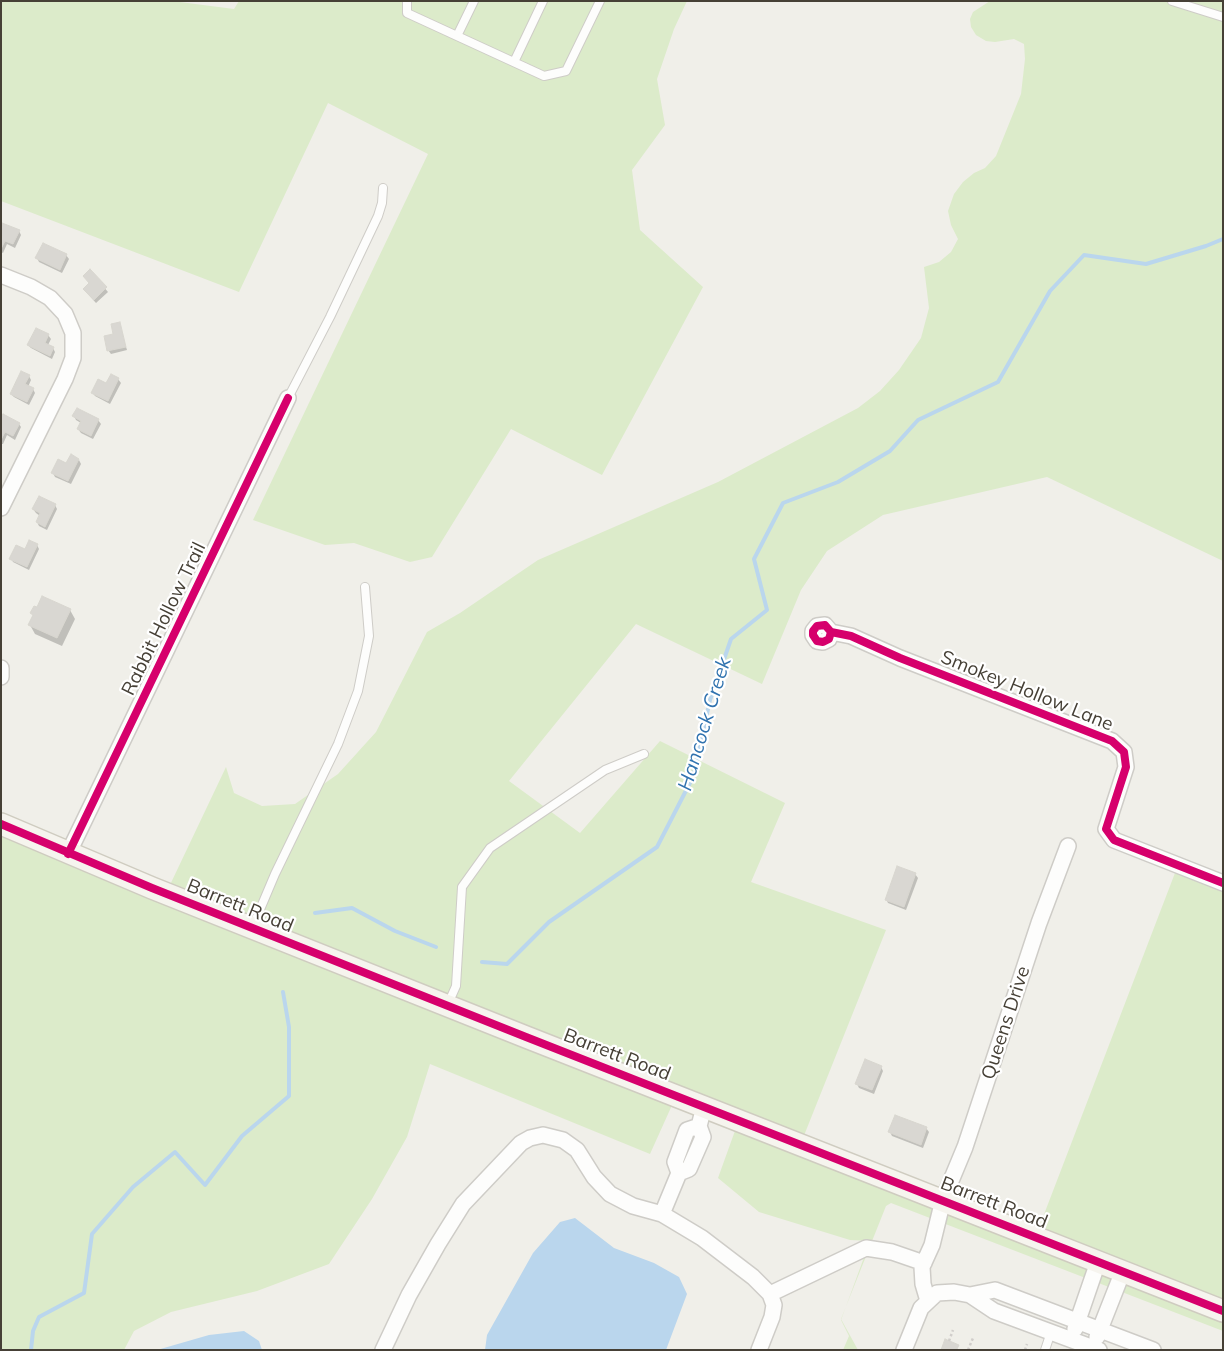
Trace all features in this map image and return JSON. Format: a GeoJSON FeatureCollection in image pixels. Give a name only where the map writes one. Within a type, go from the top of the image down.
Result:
{"type":"FeatureCollection","features":[{"type":"Feature","properties":{"kind":"street"},"geometry":{"type":"LineString","coordinates":[[1,275],[31,286],[50,298],[65,314],[73,332],[72,358],[65,380],[1,508]]}},
{"type":"Feature","properties":{"kind":"street","name":"Rabbit Hollow Trail"},"geometry":{"type":"LineString","coordinates":[[68,854],[288,398]]}},
{"type":"Feature","properties":{"kind":"street","name":"Smokey Hollow Lane"},"geometry":{"type":"LineString","coordinates":[[831,632],[851,636],[900,658],[1112,741],[1124,752],[1126,767],[1106,829],[1114,840],[1223,883]]}},
{"type":"Feature","properties":{"kind":"street"},"geometry":{"type":"LineString","coordinates":[[1,668],[1,677]]}},
{"type":"Feature","properties":{"kind":"street","name":"Barrett Road"},"geometry":{"type":"LineString","coordinates":[[1,824],[68,854],[448,1006],[701,1116],[943,1200],[1223,1310]]}},
{"type":"Feature","properties":{"kind":"street","name":"Queens Drive"},"geometry":{"type":"LineString","coordinates":[[924,1263],[932,1245],[943,1200],[964,1147],[1039,924],[1068,846]]}},
{"type":"Feature","properties":{"kind":"street"},"geometry":{"type":"LineString","coordinates":[[662,1214],[679,1173],[675,1162],[688,1130],[701,1116]]}},
{"type":"Feature","properties":{"kind":"street"},"geometry":{"type":"LineString","coordinates":[[383,1350],[419,1278],[463,1204],[520,1142],[543,1135],[563,1140],[577,1150],[594,1177],[610,1194],[633,1206],[662,1214],[702,1238],[753,1277],[770,1294],[774,1305],[772,1317],[759,1350]]}},
{"type":"Feature","properties":{"kind":"street"},"geometry":{"type":"LineString","coordinates":[[770,1294],[866,1248],[892,1252],[924,1263],[922,1267],[923,1284],[928,1301]]}},
{"type":"Feature","properties":{"kind":"street"},"geometry":{"type":"LineString","coordinates":[[1072,1338],[1098,1262]]}},
{"type":"Feature","properties":{"kind":"street"},"geometry":{"type":"LineString","coordinates":[[970,1295],[994,1312],[1072,1338],[1096,1349],[1100,1329],[1123,1271]]}},
{"type":"Feature","properties":{"kind":"street"},"geometry":{"type":"LineString","coordinates":[[904,1350],[920,1308],[937,1292],[954,1292],[970,1295],[995,1290],[1100,1329],[1129,1346],[1153,1350]]}},
{"type":"Feature","properties":{"kind":"street"},"geometry":{"type":"LineString","coordinates":[[1015,1319],[1022,1299]]}},
{"type":"Feature","properties":{"kind":"lane"},"geometry":{"type":"LineString","coordinates":[[408,1],[407,13],[544,76],[566,71],[600,1]]}},
{"type":"Feature","properties":{"kind":"lane"},"geometry":{"type":"LineString","coordinates":[[458,36],[474,1]]}},
{"type":"Feature","properties":{"kind":"lane"},"geometry":{"type":"LineString","coordinates":[[514,62],[543,1]]}},
{"type":"Feature","properties":{"kind":"lane"},"geometry":{"type":"LineString","coordinates":[[1172,1],[1223,17]]}},
{"type":"Feature","properties":{"kind":"lane"},"geometry":{"type":"LineString","coordinates":[[288,398],[330,318],[378,216],[382,203],[383,188]]}},
{"type":"Feature","properties":{"kind":"lane"},"geometry":{"type":"LineString","coordinates":[[253,928],[275,874],[338,744],[358,691],[369,636],[365,587]]}},
{"type":"Feature","properties":{"kind":"lane"},"geometry":{"type":"LineString","coordinates":[[448,1006],[456,986],[462,887],[490,848],[606,770],[644,754]]}},
{"type":"Feature","properties":{"kind":"lane"},"geometry":{"type":"LineString","coordinates":[[1045,1350],[1051,1332]]}},
{"type":"Feature","properties":{"kind":"path"},"geometry":{"type":"LineString","coordinates":[[949,1341],[953,1330]]}},
{"type":"Feature","properties":{"kind":"path"},"geometry":{"type":"LineString","coordinates":[[968,1350],[973,1338]]}},
{"type":"Feature","properties":{"kind":"path"},"geometry":{"type":"LineString","coordinates":[[1025,1350],[1027,1344]]}},
{"type":"Feature","properties":{"kind":"green space"},"geometry":{"type":"Polygon","coordinates":[[[1,1],[172,1],[234,9],[239,1],[687,1],[674,29],[657,79],[665,125],[632,170],[640,230],[703,287],[602,475],[511,429],[432,557],[410,562],[354,543],[325,545],[253,520],[428,154],[328,103],[239,292],[1,201],[1,1]]]}},
{"type":"Feature","properties":{"kind":"green space"},"geometry":{"type":"Polygon","coordinates":[[[990,1],[1223,1],[1223,561],[1047,477],[883,515],[827,551],[801,590],[762,684],[636,624],[509,781],[580,833],[660,741],[785,803],[751,882],[886,930],[803,1138],[169,887],[226,767],[234,793],[262,806],[295,804],[338,774],[376,732],[427,632],[460,613],[538,560],[718,482],[858,408],[880,391],[899,370],[921,338],[929,308],[924,267],[939,262],[951,252],[958,239],[951,225],[948,211],[954,194],[963,182],[974,173],[985,168],[996,156],[1021,94],[1025,59],[1024,44],[1014,39],[995,42],[986,41],[976,35],[971,27],[970,19],[973,12],[990,1]]]}},
{"type":"Feature","properties":{"kind":"green space"},"geometry":{"type":"Polygon","coordinates":[[[1,832],[1223,1318],[1223,1331],[891,1203],[886,1206],[846,1307],[870,1241],[850,1240],[759,1212],[718,1178],[736,1128],[673,1103],[650,1154],[430,1064],[407,1137],[372,1199],[329,1264],[257,1291],[171,1312],[134,1331],[124,1350],[1,1350],[1,832]]]}},
{"type":"Feature","properties":{"kind":"green space"},"geometry":{"type":"Polygon","coordinates":[[[1175,873],[1223,892],[1223,1303],[1038,1230],[1175,873]]]}},
{"type":"Feature","properties":{"kind":"green space"},"geometry":{"type":"Polygon","coordinates":[[[841,1319],[858,1350],[843,1350],[849,1336],[841,1319]]]}},
{"type":"Feature","properties":{"kind":"water"},"geometry":{"type":"Polygon","coordinates":[[[575,1218],[614,1248],[654,1263],[679,1277],[687,1294],[666,1350],[485,1350],[487,1335],[533,1253],[560,1222],[575,1218]]]}},
{"type":"Feature","properties":{"kind":"water"},"geometry":{"type":"Polygon","coordinates":[[[244,1331],[259,1341],[262,1350],[157,1350],[209,1335],[244,1331]]]}},
{"type":"Feature","properties":{"kind":"building"},"geometry":{"type":"Polygon","coordinates":[[[2,223],[20,230],[13,244],[5,241],[1,249],[2,223]]]}},
{"type":"Feature","properties":{"kind":"building"},"geometry":{"type":"Polygon","coordinates":[[[43,243],[67,254],[60,270],[35,258],[43,243]]]}},
{"type":"Feature","properties":{"kind":"building"},"geometry":{"type":"Polygon","coordinates":[[[90,269],[107,287],[94,300],[83,289],[89,283],[83,276],[90,269]]]}},
{"type":"Feature","properties":{"kind":"building"},"geometry":{"type":"Polygon","coordinates":[[[120,322],[126,347],[107,351],[104,336],[113,334],[111,324],[120,322]]]}},
{"type":"Feature","properties":{"kind":"building"},"geometry":{"type":"Polygon","coordinates":[[[36,328],[49,334],[45,343],[54,347],[50,356],[27,345],[36,328]]]}},
{"type":"Feature","properties":{"kind":"building"},"geometry":{"type":"Polygon","coordinates":[[[21,371],[30,375],[25,384],[34,388],[27,402],[10,394],[21,371]]]}},
{"type":"Feature","properties":{"kind":"building"},"geometry":{"type":"Polygon","coordinates":[[[111,374],[119,378],[108,401],[91,393],[98,379],[106,383],[111,374]]]}},
{"type":"Feature","properties":{"kind":"building"},"geometry":{"type":"Polygon","coordinates":[[[77,408],[99,419],[91,436],[77,429],[81,421],[72,416],[77,408]]]}},
{"type":"Feature","properties":{"kind":"building"},"geometry":{"type":"Polygon","coordinates":[[[3,414],[20,423],[13,436],[5,432],[1,440],[1,417],[3,414]]]}},
{"type":"Feature","properties":{"kind":"building"},"geometry":{"type":"Polygon","coordinates":[[[71,454],[79,459],[68,481],[51,473],[58,459],[66,463],[71,454]]]}},
{"type":"Feature","properties":{"kind":"building"},"geometry":{"type":"Polygon","coordinates":[[[39,496],[56,504],[45,527],[36,522],[40,513],[32,509],[39,496]]]}},
{"type":"Feature","properties":{"kind":"building"},"geometry":{"type":"Polygon","coordinates":[[[29,540],[38,544],[27,567],[9,559],[16,545],[25,549],[29,540]]]}},
{"type":"Feature","properties":{"kind":"building"},"geometry":{"type":"Polygon","coordinates":[[[42,596],[71,609],[57,638],[28,625],[33,615],[30,613],[34,606],[37,607],[42,596]]]}},
{"type":"Feature","properties":{"kind":"building"},"geometry":{"type":"Polygon","coordinates":[[[897,866],[916,873],[904,907],[885,900],[897,866]]]}},
{"type":"Feature","properties":{"kind":"building"},"geometry":{"type":"Polygon","coordinates":[[[865,1059],[882,1066],[872,1090],[855,1084],[865,1059]]]}},
{"type":"Feature","properties":{"kind":"building"},"geometry":{"type":"Polygon","coordinates":[[[895,1115],[927,1127],[921,1145],[888,1132],[895,1115]]]}},
{"type":"Feature","properties":{"kind":"building"},"geometry":{"type":"Polygon","coordinates":[[[945,1339],[959,1345],[957,1349],[960,1350],[941,1350],[945,1339]]]}},
{"type":"Feature","properties":{"kind":"waterway","name":"Hancock Creek"},"geometry":{"type":"LineString","coordinates":[[482,962],[507,964],[549,922],[657,847],[693,777],[710,700],[731,639],[767,610],[754,559],[783,503],[838,482],[890,451],[918,420],[998,382],[1050,291],[1084,255],[1146,264],[1223,239]]}},
{"type":"Feature","properties":{"kind":"waterway","name":"Hancock Creek"},"geometry":{"type":"LineString","coordinates":[[315,913],[352,908],[395,931],[436,947]]}},
{"type":"Feature","properties":{"kind":"waterway","name":"Hancock Creek"},"geometry":{"type":"LineString","coordinates":[[31,1350],[33,1331],[39,1317],[84,1293],[92,1234],[133,1187],[175,1152],[205,1185],[242,1136],[289,1096],[289,1027],[283,992]]}},
{"type":"Feature","properties":{"kind":"cycle path"},"geometry":{"type":"LineString","coordinates":[[68,854],[288,398]]}},
{"type":"Feature","properties":{"kind":"cycle path"},"geometry":{"type":"LineString","coordinates":[[831,632],[829,639],[823,642],[817,641],[813,635],[813,631],[817,626],[825,625],[831,632],[851,636],[900,658],[1112,741],[1124,752],[1126,767],[1106,829],[1114,840],[1223,883]]}},
{"type":"Feature","properties":{"kind":"cycle path"},"geometry":{"type":"LineString","coordinates":[[1,824],[152,888],[1223,1311]]}}]}
